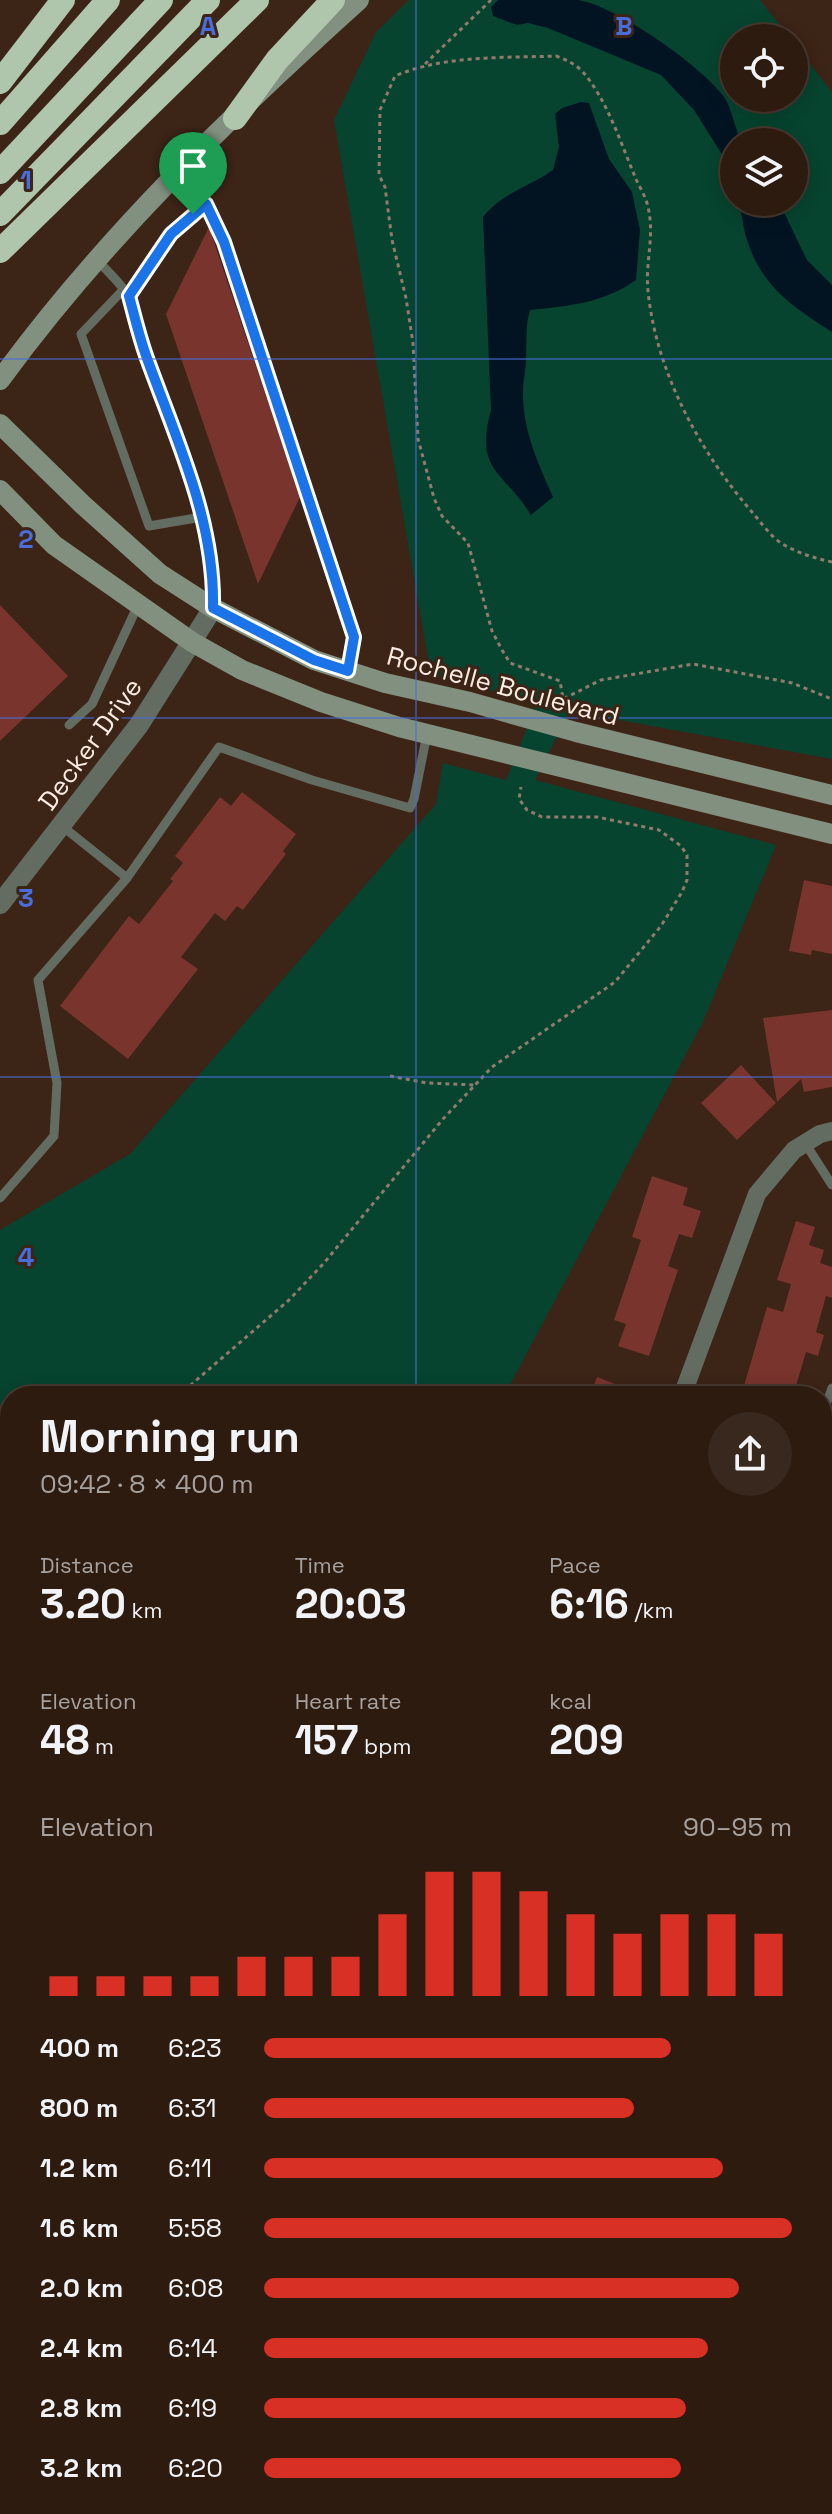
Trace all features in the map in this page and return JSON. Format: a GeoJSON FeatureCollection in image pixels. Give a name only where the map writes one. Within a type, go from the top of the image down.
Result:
{"type":"FeatureCollection","features":[{"type":"Feature","properties":{"kind":"highway"},"geometry":{"type":"LineString","coordinates":[[0,82],[63,0]]}},
{"type":"Feature","properties":{"kind":"highway"},"geometry":{"type":"LineString","coordinates":[[0,123],[108,0]]}},
{"type":"Feature","properties":{"kind":"highway"},"geometry":{"type":"LineString","coordinates":[[0,172],[161,0]]}},
{"type":"Feature","properties":{"kind":"highway"},"geometry":{"type":"LineString","coordinates":[[0,214],[208,0]]}},
{"type":"Feature","properties":{"kind":"highway"},"geometry":{"type":"LineString","coordinates":[[79,133],[217,0]]}},
{"type":"Feature","properties":{"kind":"highway"},"geometry":{"type":"LineString","coordinates":[[0,251],[257,0]]}},
{"type":"Feature","properties":{"kind":"highway"},"geometry":{"type":"LineString","coordinates":[[235,118],[277,60],[333,0]]}},
{"type":"Feature","properties":{"kind":"main road"},"geometry":{"type":"LineString","coordinates":[[0,380],[96,259],[188,163],[359,0]]}},
{"type":"Feature","properties":{"kind":"main road","name":"Rochelle Boulevard"},"geometry":{"type":"LineString","coordinates":[[0,424],[160,574],[213,608],[314,660],[385,683],[832,795]]}},
{"type":"Feature","properties":{"kind":"main road"},"geometry":{"type":"LineString","coordinates":[[0,490],[54,545],[192,642],[242,670],[321,702],[427,734],[832,834]]}},
{"type":"Feature","properties":{"kind":"street","name":"Decker Drive"},"geometry":{"type":"LineString","coordinates":[[0,904],[139,725],[213,608]]}},
{"type":"Feature","properties":{"kind":"street"},"geometry":{"type":"LineString","coordinates":[[686,1386],[757,1194],[794,1150],[820,1134],[832,1131]]}},
{"type":"Feature","properties":{"kind":"lane"},"geometry":{"type":"LineString","coordinates":[[188,163],[224,242],[354,637],[348,671]]}},
{"type":"Feature","properties":{"kind":"lane"},"geometry":{"type":"LineString","coordinates":[[202,517],[149,526],[81,334],[126,293],[171,234],[206,204]]}},
{"type":"Feature","properties":{"kind":"lane"},"geometry":{"type":"LineString","coordinates":[[96,259],[126,293],[147,359],[174,427],[202,517],[214,573],[213,608]]}},
{"type":"Feature","properties":{"kind":"lane"},"geometry":{"type":"LineString","coordinates":[[69,725],[92,704],[138,605]]}},
{"type":"Feature","properties":{"kind":"lane"},"geometry":{"type":"LineString","coordinates":[[0,1198],[54,1136],[57,1083],[38,980],[127,878],[219,747],[312,780],[410,808],[427,734]]}},
{"type":"Feature","properties":{"kind":"lane"},"geometry":{"type":"LineString","coordinates":[[62,826],[127,878]]}},
{"type":"Feature","properties":{"kind":"lane"},"geometry":{"type":"LineString","coordinates":[[805,1143],[832,1185]]}},
{"type":"Feature","properties":{"kind":"path"},"geometry":{"type":"LineString","coordinates":[[422,66],[491,0]]}},
{"type":"Feature","properties":{"kind":"path"},"geometry":{"type":"LineString","coordinates":[[832,562],[812,558],[778,542],[729,483],[686,418],[661,355],[652,316],[648,289],[652,242],[648,205],[605,110],[583,72],[570,61],[556,56],[457,61],[422,66],[395,76],[380,110],[379,175],[385,187],[392,240],[413,343],[418,439],[434,498],[442,516],[468,543],[492,631],[510,663],[560,681],[563,699],[601,680],[693,664],[792,683],[832,699]]}},
{"type":"Feature","properties":{"kind":"path"},"geometry":{"type":"LineString","coordinates":[[190,1386],[289,1300],[324,1263],[443,1119],[492,1067],[615,982],[661,926],[687,880],[687,855],[681,846],[659,830],[597,817],[542,817],[527,810],[519,799],[521,787]]}},
{"type":"Feature","properties":{"kind":"path"},"geometry":{"type":"LineString","coordinates":[[390,1076],[427,1083],[475,1085]]}},
{"type":"Feature","properties":{"kind":"green space"},"geometry":{"type":"Polygon","coordinates":[[[409,0],[760,0],[779,24],[720,24],[720,112],[808,112],[808,62],[832,92],[832,759],[570,711],[535,780],[776,845],[703,1022],[509,1386],[0,1386],[0,1230],[130,1154],[436,804],[443,763],[506,780],[537,703],[431,675],[334,120],[376,32],[409,0]]]}},
{"type":"Feature","properties":{"kind":"water"},"geometry":{"type":"Polygon","coordinates":[[[498,0],[577,0],[613,13],[678,54],[713,84],[720,92],[720,112],[731,112],[736,128],[720,128],[720,151],[694,110],[661,75],[548,28],[528,23],[517,25],[493,16],[491,7],[498,0]]]}},
{"type":"Feature","properties":{"kind":"water"},"geometry":{"type":"Polygon","coordinates":[[[581,102],[589,103],[609,159],[632,192],[640,230],[636,280],[599,299],[530,310],[523,404],[532,445],[553,497],[531,515],[494,469],[486,446],[491,410],[483,217],[507,196],[553,170],[559,147],[555,114],[562,108],[581,102]]]}},
{"type":"Feature","properties":{"kind":"water"},"geometry":{"type":"Polygon","coordinates":[[[742,216],[786,216],[807,260],[832,285],[832,332],[780,294],[761,271],[747,240],[742,216]]]}},
{"type":"Feature","properties":{"kind":"building"},"geometry":{"type":"Polygon","coordinates":[[[209,227],[300,497],[258,584],[166,314],[209,227]]]}},
{"type":"Feature","properties":{"kind":"building"},"geometry":{"type":"Polygon","coordinates":[[[0,605],[68,676],[0,741],[0,605]]]}},
{"type":"Feature","properties":{"kind":"building"},"geometry":{"type":"Polygon","coordinates":[[[242,792],[296,834],[283,851],[286,854],[243,910],[237,906],[225,921],[215,913],[181,957],[198,969],[128,1059],[60,1006],[129,916],[139,924],[173,881],[170,879],[183,863],[175,856],[220,797],[231,806],[242,792]]]}},
{"type":"Feature","properties":{"kind":"building"},"geometry":{"type":"Polygon","coordinates":[[[804,880],[832,886],[832,954],[812,950],[811,955],[789,951],[804,880]]]}},
{"type":"Feature","properties":{"kind":"building"},"geometry":{"type":"Polygon","coordinates":[[[832,1010],[832,1087],[804,1092],[801,1079],[777,1102],[763,1018],[832,1010]]]}},
{"type":"Feature","properties":{"kind":"building"},"geometry":{"type":"Polygon","coordinates":[[[741,1065],[776,1103],[737,1140],[701,1103],[741,1065]]]}},
{"type":"Feature","properties":{"kind":"building"},"geometry":{"type":"Polygon","coordinates":[[[652,1176],[688,1188],[683,1205],[701,1211],[692,1238],[679,1234],[668,1266],[678,1270],[649,1356],[618,1346],[626,1324],[614,1320],[641,1240],[632,1237],[652,1176]]]}},
{"type":"Feature","properties":{"kind":"building"},"geometry":{"type":"Polygon","coordinates":[[[796,1221],[815,1227],[809,1245],[824,1250],[820,1263],[832,1267],[832,1298],[826,1296],[816,1332],[824,1335],[818,1356],[806,1352],[796,1386],[744,1386],[767,1307],[783,1312],[791,1284],[777,1280],[796,1221]]]}},
{"type":"Feature","properties":{"kind":"building"},"geometry":{"type":"Polygon","coordinates":[[[597,1377],[620,1386],[594,1386],[597,1377]]]}},
{"type":"Feature","properties":{"kind":"route"},"geometry":{"type":"LineString","coordinates":[[206,204],[224,242],[354,637],[348,671],[314,660],[213,608],[214,573],[202,517],[174,427],[147,359],[129,296],[171,234],[193,214],[206,204]]}}]}
